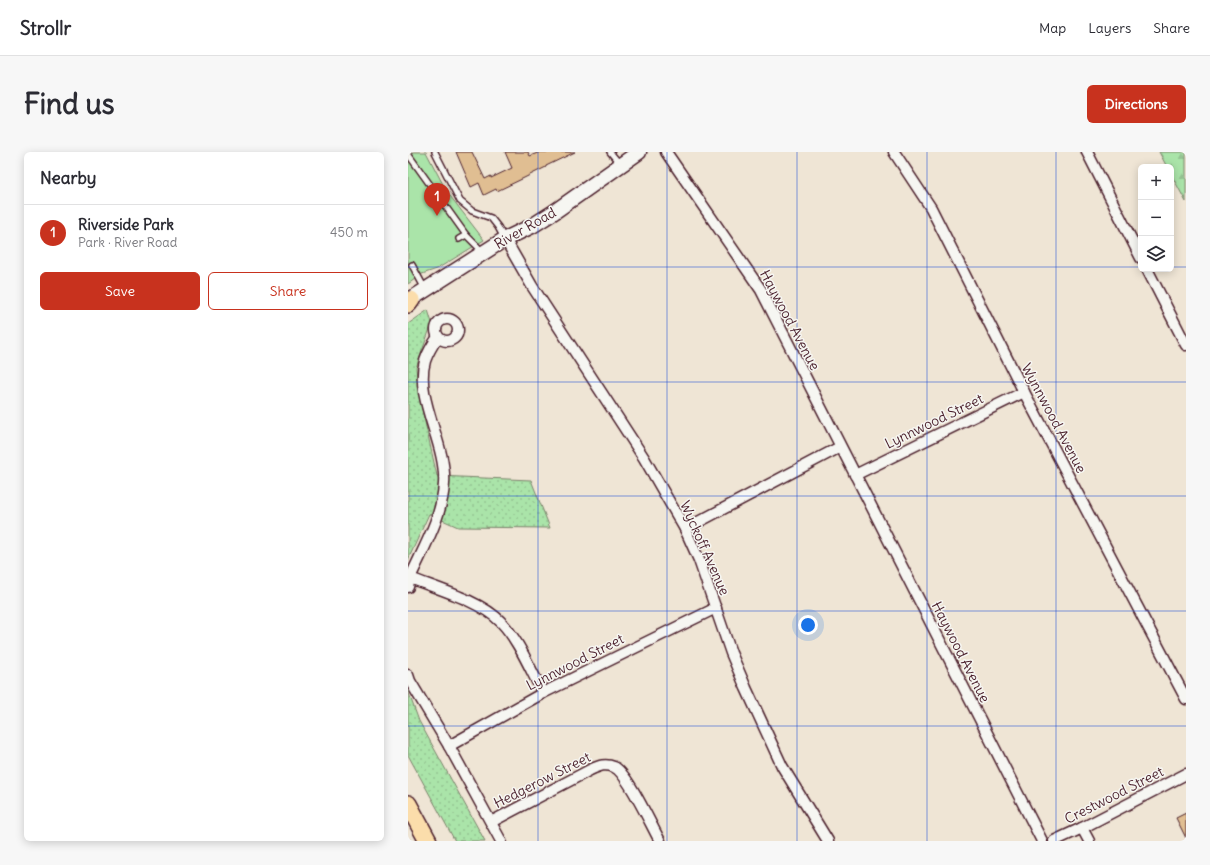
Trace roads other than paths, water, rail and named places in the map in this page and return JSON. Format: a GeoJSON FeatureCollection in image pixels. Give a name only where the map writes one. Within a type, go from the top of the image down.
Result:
{"type":"FeatureCollection","features":[{"type":"Feature","properties":{"kind":"highway"},"geometry":{"type":"LineString","coordinates":[[408,804],[428,841]]}},
{"type":"Feature","properties":{"kind":"street","name":"River Road"},"geometry":{"type":"LineString","coordinates":[[409,301],[505,238],[532,226],[554,212],[639,152]]}},
{"type":"Feature","properties":{"kind":"street","name":"Haywood Avenue"},"geometry":{"type":"LineString","coordinates":[[666,152],[761,290],[1042,841]]}},
{"type":"Feature","properties":{"kind":"street","name":"Wynnwood Avenue"},"geometry":{"type":"LineString","coordinates":[[894,152],[931,208],[1024,392],[1186,698]]}},
{"type":"Feature","properties":{"kind":"street"},"geometry":{"type":"LineString","coordinates":[[1087,152],[1138,252]]}},
{"type":"Feature","properties":{"kind":"street","name":"Wyckoff Avenue"},"geometry":{"type":"LineString","coordinates":[[505,238],[532,286],[644,458],[685,529],[716,608],[731,653],[746,688],[782,766],[828,841]]}},
{"type":"Feature","properties":{"kind":"street"},"geometry":{"type":"LineString","coordinates":[[1149,272],[1186,345]]}},
{"type":"Feature","properties":{"kind":"street"},"geometry":{"type":"LineString","coordinates":[[438,337],[430,348],[425,361],[423,383],[426,399],[440,447],[444,482],[443,499],[439,513],[409,582],[475,604],[490,612],[501,622],[512,636],[543,693]]}},
{"type":"Feature","properties":{"kind":"street","name":"Lynnwood Street"},"geometry":{"type":"LineString","coordinates":[[856,475],[1024,392]]}},
{"type":"Feature","properties":{"kind":"street"},"geometry":{"type":"LineString","coordinates":[[685,529],[840,447]]}},
{"type":"Feature","properties":{"kind":"street","name":"Lynnwood Street"},"geometry":{"type":"LineString","coordinates":[[449,746],[543,693],[716,608]]}},
{"type":"Feature","properties":{"kind":"street"},"geometry":{"type":"LineString","coordinates":[[408,675],[410,681],[449,746],[500,841]]}},
{"type":"Feature","properties":{"kind":"street","name":"Hedgerow Street"},"geometry":{"type":"LineString","coordinates":[[491,822],[603,764],[616,767],[625,776],[660,841]]}},
{"type":"Feature","properties":{"kind":"street","name":"Crestwood Street"},"geometry":{"type":"LineString","coordinates":[[1054,841],[1186,774]]}},
{"type":"Feature","properties":{"kind":"street"},"geometry":{"type":"LineString","coordinates":[[1082,828],[1089,841]]}},
{"type":"Feature","properties":{"kind":"lane"},"geometry":{"type":"LineString","coordinates":[[435,152],[460,201],[472,212],[491,218],[505,238]]}},
{"type":"Feature","properties":{"kind":"lane"},"geometry":{"type":"LineString","coordinates":[[610,152],[620,164]]}},
{"type":"Feature","properties":{"kind":"lane"},"geometry":{"type":"LineString","coordinates":[[408,154],[466,235],[484,252]]}},
{"type":"Feature","properties":{"kind":"lane"},"geometry":{"type":"LineString","coordinates":[[459,239],[466,235]]}},
{"type":"Feature","properties":{"kind":"lane"},"geometry":{"type":"LineString","coordinates":[[412,265],[425,290]]}},
{"type":"Feature","properties":{"kind":"place","name":"Riverside Park"},"geometry":{"type":"Point","coordinates":[437,216]}}]}
